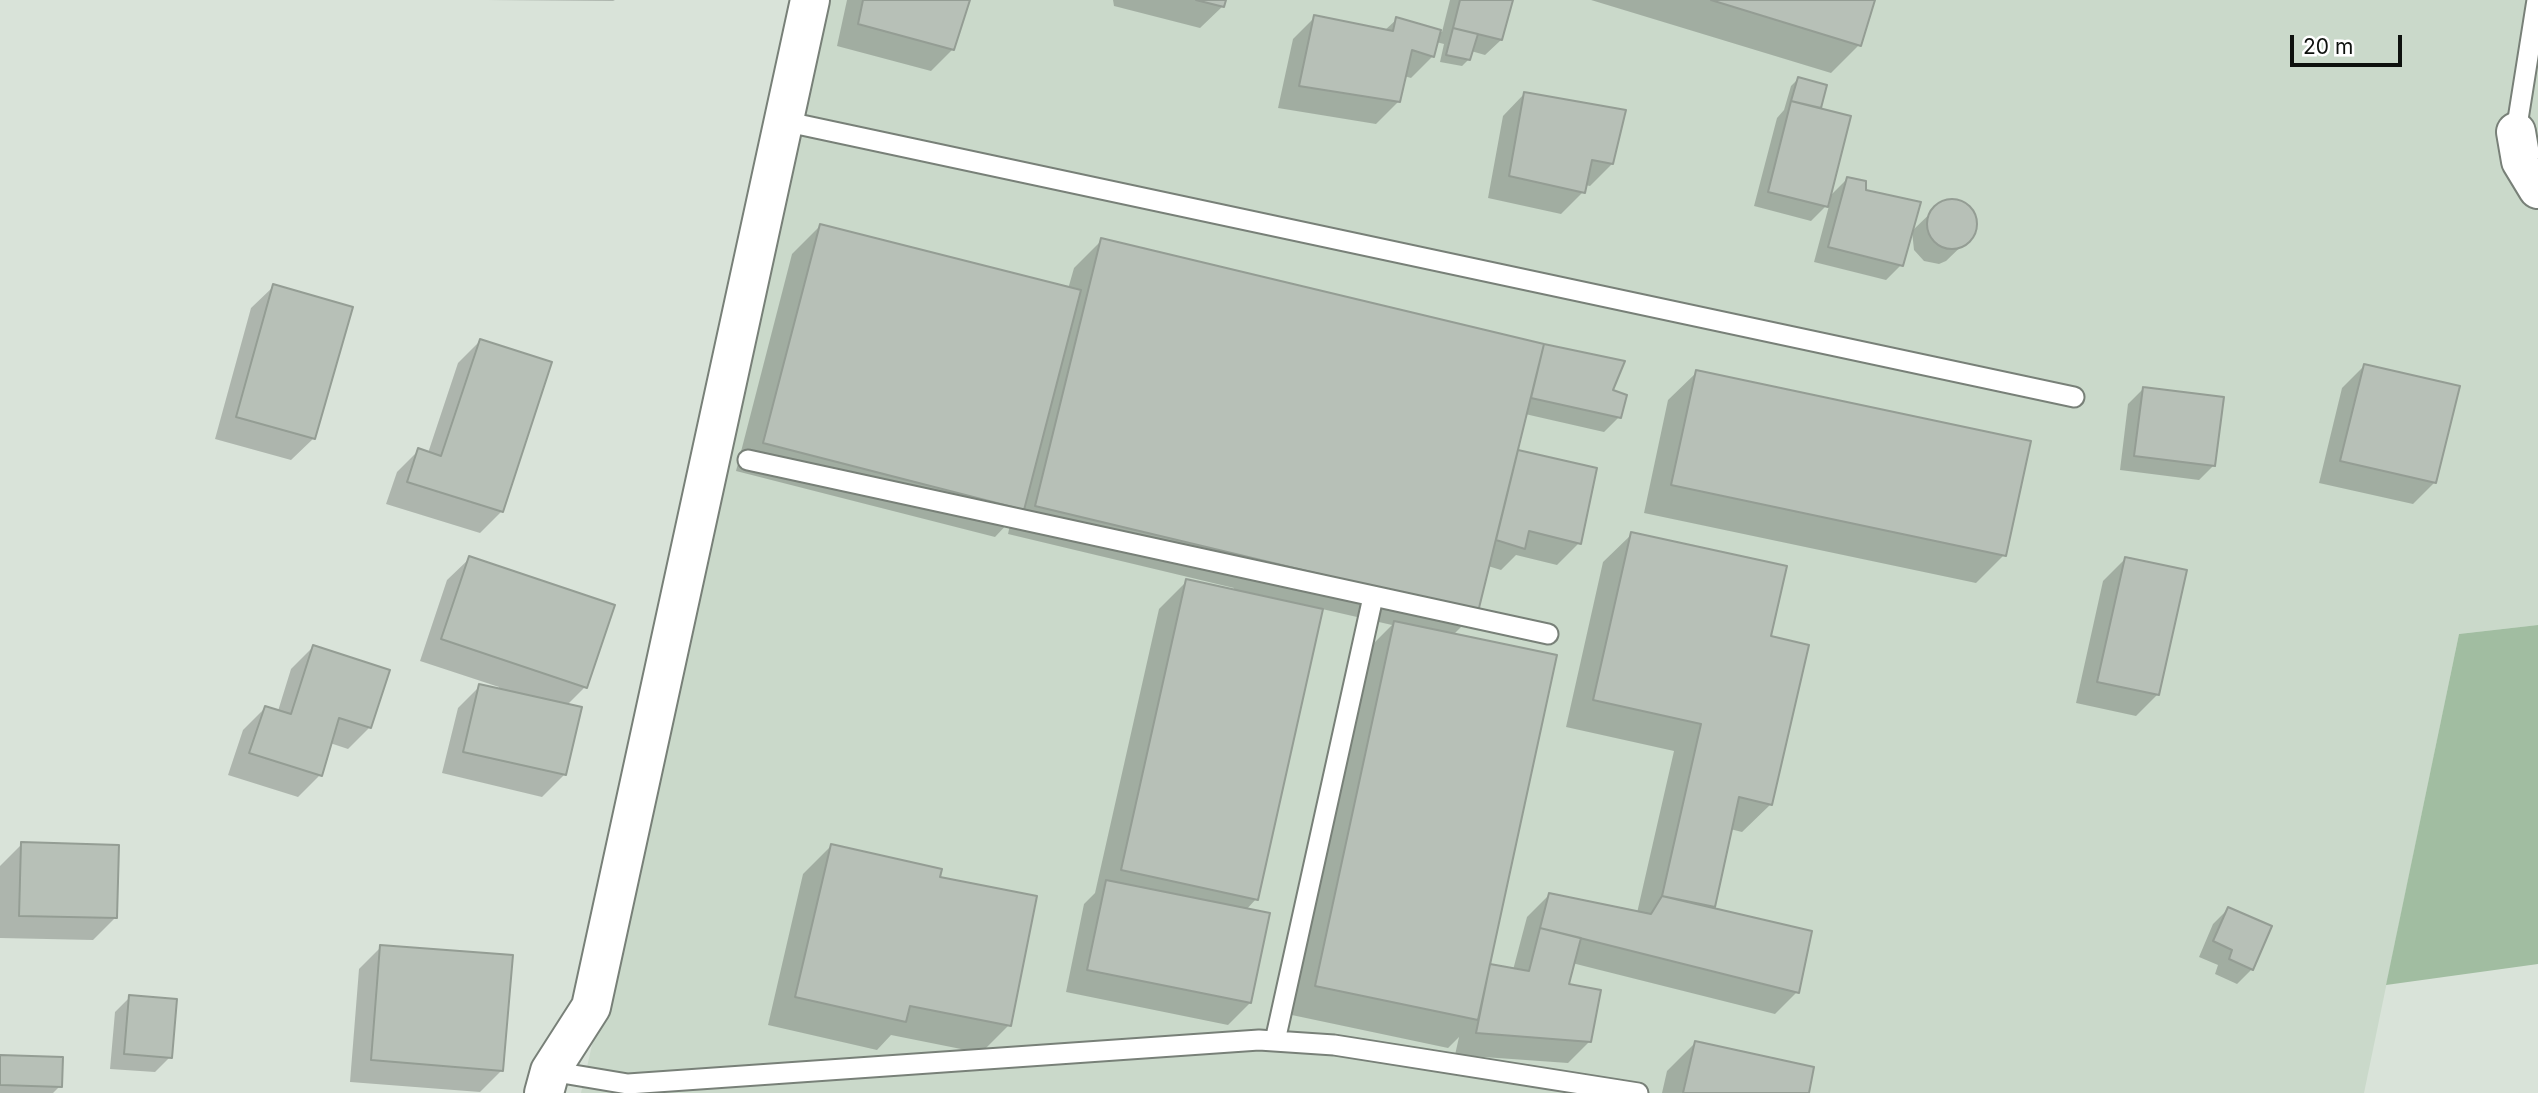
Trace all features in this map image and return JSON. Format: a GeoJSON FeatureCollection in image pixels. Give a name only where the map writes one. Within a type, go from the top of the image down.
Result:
{"type":"FeatureCollection","features":[{"type":"Feature","properties":{"kind":"main road"},"geometry":{"type":"LineString","coordinates":[[547,1082],[591,1007],[810,0]]}},
{"type":"Feature","properties":{"kind":"main road"},"geometry":{"type":"LineString","coordinates":[[2516,132],[2521,160],[2538,188]]}},
{"type":"Feature","properties":{"kind":"lane"},"geometry":{"type":"LineString","coordinates":[[2516,132],[2537,0]]}},
{"type":"Feature","properties":{"kind":"lane"},"geometry":{"type":"LineString","coordinates":[[783,121],[2074,397]]}},
{"type":"Feature","properties":{"kind":"lane"},"geometry":{"type":"LineString","coordinates":[[748,460],[1548,634]]}},
{"type":"Feature","properties":{"kind":"lane"},"geometry":{"type":"LineString","coordinates":[[1275,1041],[1373,597]]}},
{"type":"Feature","properties":{"kind":"lane"},"geometry":{"type":"LineString","coordinates":[[547,1082],[628,1084],[1275,1041],[1334,1045],[1638,1093]]}},
{"type":"Feature","properties":{"kind":"shaded area"},"geometry":{"type":"Polygon","coordinates":[[[831,0],[2538,0],[2538,625],[2459,634],[2364,1093],[581,1093],[831,0]]]}},
{"type":"Feature","properties":{"kind":"green space"},"geometry":{"type":"Polygon","coordinates":[[[2538,625],[2538,964],[2386,985],[2459,634],[2538,625]]]}},
{"type":"Feature","properties":{"kind":"building"},"geometry":{"type":"Polygon","coordinates":[[[863,0],[970,0],[954,50],[858,24],[863,0]]]}},
{"type":"Feature","properties":{"kind":"building"},"geometry":{"type":"Polygon","coordinates":[[[1196,0],[1226,0],[1224,7],[1196,0]]]}},
{"type":"Feature","properties":{"kind":"building"},"geometry":{"type":"Polygon","coordinates":[[[1460,0],[1513,0],[1502,40],[1453,28],[1460,0]]]}},
{"type":"Feature","properties":{"kind":"building"},"geometry":{"type":"Polygon","coordinates":[[[1711,0],[1875,0],[1861,46],[1711,0]]]}},
{"type":"Feature","properties":{"kind":"building"},"geometry":{"type":"Polygon","coordinates":[[[1314,15],[1393,31],[1396,17],[1441,30],[1434,57],[1412,50],[1400,102],[1299,86],[1314,15]]]}},
{"type":"Feature","properties":{"kind":"building"},"geometry":{"type":"Polygon","coordinates":[[[1453,28],[1478,34],[1470,60],[1446,55],[1453,28]]]}},
{"type":"Feature","properties":{"kind":"building"},"geometry":{"type":"Polygon","coordinates":[[[1798,77],[1827,85],[1821,108],[1791,101],[1798,77]]]}},
{"type":"Feature","properties":{"kind":"building"},"geometry":{"type":"Polygon","coordinates":[[[1524,92],[1626,110],[1613,164],[1592,160],[1585,193],[1509,176],[1524,92]]]}},
{"type":"Feature","properties":{"kind":"building"},"geometry":{"type":"Polygon","coordinates":[[[1791,101],[1851,116],[1828,207],[1768,192],[1791,101]]]}},
{"type":"Feature","properties":{"kind":"building"},"geometry":{"type":"Polygon","coordinates":[[[1847,177],[1866,181],[1866,190],[1921,202],[1903,266],[1828,247],[1847,177]]]}},
{"type":"Feature","properties":{"kind":"building"},"geometry":{"type":"Polygon","coordinates":[[[1942,200],[1962,200],[1976,214],[1976,234],[1962,248],[1942,248],[1928,234],[1928,214],[1942,200]]]}},
{"type":"Feature","properties":{"kind":"building"},"geometry":{"type":"Polygon","coordinates":[[[820,224],[1081,290],[1024,510],[763,443],[820,224]]]}},
{"type":"Feature","properties":{"kind":"building"},"geometry":{"type":"Polygon","coordinates":[[[1101,238],[1544,344],[1478,612],[1035,506],[1101,238]]]}},
{"type":"Feature","properties":{"kind":"building"},"geometry":{"type":"Polygon","coordinates":[[[273,284],[353,307],[315,439],[236,417],[273,284]]]}},
{"type":"Feature","properties":{"kind":"building"},"geometry":{"type":"Polygon","coordinates":[[[480,339],[552,362],[503,512],[407,482],[418,448],[441,456],[480,339]]]}},
{"type":"Feature","properties":{"kind":"building"},"geometry":{"type":"Polygon","coordinates":[[[1544,344],[1625,361],[1613,390],[1627,395],[1621,418],[1531,398],[1544,344]]]}},
{"type":"Feature","properties":{"kind":"building"},"geometry":{"type":"Polygon","coordinates":[[[2364,364],[2460,386],[2436,483],[2340,461],[2364,364]]]}},
{"type":"Feature","properties":{"kind":"building"},"geometry":{"type":"Polygon","coordinates":[[[1696,370],[2031,441],[2006,556],[1671,485],[1696,370]]]}},
{"type":"Feature","properties":{"kind":"building"},"geometry":{"type":"Polygon","coordinates":[[[2143,387],[2224,397],[2215,466],[2134,456],[2143,387]]]}},
{"type":"Feature","properties":{"kind":"building"},"geometry":{"type":"Polygon","coordinates":[[[1518,450],[1597,468],[1581,544],[1529,531],[1525,549],[1496,540],[1518,450]]]}},
{"type":"Feature","properties":{"kind":"building"},"geometry":{"type":"Polygon","coordinates":[[[1631,532],[1787,566],[1771,636],[1809,645],[1772,805],[1739,797],[1715,907],[1662,896],[1701,724],[1593,700],[1631,532]]]}},
{"type":"Feature","properties":{"kind":"building"},"geometry":{"type":"Polygon","coordinates":[[[469,556],[615,605],[587,688],[441,639],[469,556]]]}},
{"type":"Feature","properties":{"kind":"building"},"geometry":{"type":"Polygon","coordinates":[[[2125,557],[2187,570],[2159,695],[2097,682],[2125,557]]]}},
{"type":"Feature","properties":{"kind":"building"},"geometry":{"type":"Polygon","coordinates":[[[1186,579],[1323,609],[1258,900],[1121,870],[1186,579]]]}},
{"type":"Feature","properties":{"kind":"building"},"geometry":{"type":"Polygon","coordinates":[[[1394,621],[1557,655],[1478,1020],[1315,986],[1394,621]]]}},
{"type":"Feature","properties":{"kind":"building"},"geometry":{"type":"Polygon","coordinates":[[[313,645],[390,670],[371,728],[339,718],[322,776],[249,753],[265,706],[291,714],[313,645]]]}},
{"type":"Feature","properties":{"kind":"building"},"geometry":{"type":"Polygon","coordinates":[[[479,684],[582,707],[566,775],[463,752],[479,684]]]}},
{"type":"Feature","properties":{"kind":"building"},"geometry":{"type":"Polygon","coordinates":[[[21,842],[119,845],[117,918],[19,916],[21,842]]]}},
{"type":"Feature","properties":{"kind":"building"},"geometry":{"type":"Polygon","coordinates":[[[831,844],[942,869],[940,877],[1037,896],[1011,1026],[910,1006],[906,1022],[795,997],[831,844]]]}},
{"type":"Feature","properties":{"kind":"building"},"geometry":{"type":"Polygon","coordinates":[[[1106,880],[1270,913],[1251,1003],[1087,970],[1106,880]]]}},
{"type":"Feature","properties":{"kind":"building"},"geometry":{"type":"Polygon","coordinates":[[[1549,893],[1651,914],[1662,896],[1812,931],[1799,993],[1540,928],[1549,893]]]}},
{"type":"Feature","properties":{"kind":"building"},"geometry":{"type":"Polygon","coordinates":[[[2228,907],[2272,926],[2253,970],[2229,959],[2232,950],[2213,941],[2228,907]]]}},
{"type":"Feature","properties":{"kind":"building"},"geometry":{"type":"Polygon","coordinates":[[[1540,928],[1581,938],[1569,984],[1601,990],[1591,1042],[1476,1033],[1490,964],[1529,971],[1540,928]]]}},
{"type":"Feature","properties":{"kind":"building"},"geometry":{"type":"Polygon","coordinates":[[[380,945],[513,955],[503,1071],[371,1060],[380,945]]]}},
{"type":"Feature","properties":{"kind":"building"},"geometry":{"type":"Polygon","coordinates":[[[129,995],[177,999],[172,1058],[124,1054],[129,995]]]}},
{"type":"Feature","properties":{"kind":"building"},"geometry":{"type":"Polygon","coordinates":[[[1695,1041],[1814,1067],[1809,1093],[1683,1093],[1695,1041]]]}},
{"type":"Feature","properties":{"kind":"building"},"geometry":{"type":"Polygon","coordinates":[[[0,1055],[63,1057],[62,1087],[0,1085],[0,1055]]]}}]}
